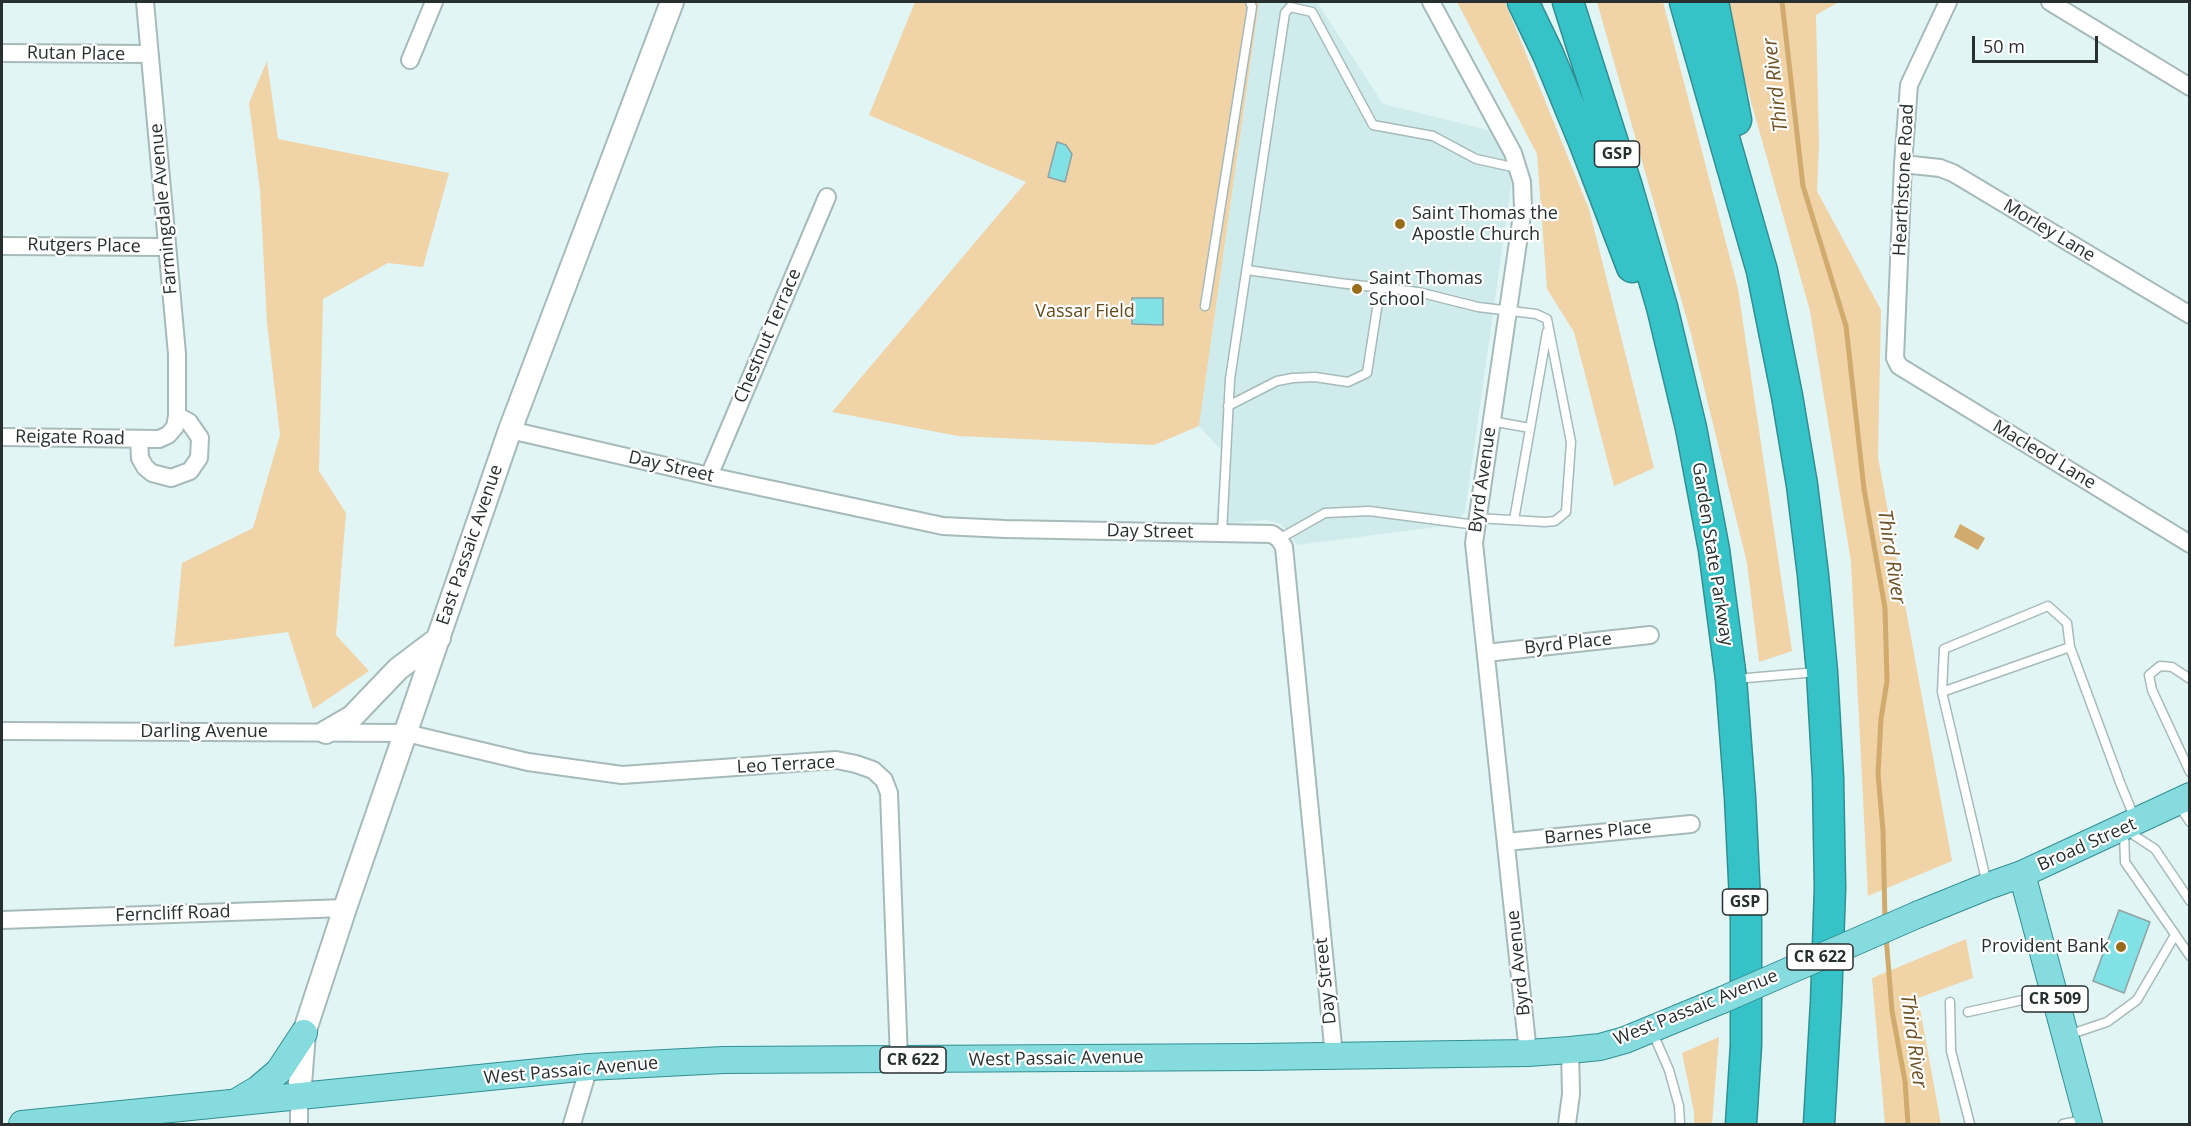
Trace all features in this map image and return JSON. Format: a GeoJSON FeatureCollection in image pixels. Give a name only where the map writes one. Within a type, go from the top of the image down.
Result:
{"type":"FeatureCollection","features":[{"type":"Feature","properties":{"kind":"highway"},"geometry":{"type":"LineString","coordinates":[[1523,2],[1585,144],[1691,428]]}},
{"type":"Feature","properties":{"kind":"highway","name":"Garden State Parkway"},"geometry":{"type":"LineString","coordinates":[[1568,2],[1627,187],[1662,307],[1691,428],[1714,550],[1731,679],[1746,921],[1746,1045],[1741,1125]]}},
{"type":"Feature","properties":{"kind":"highway"},"geometry":{"type":"LineString","coordinates":[[1685,2],[1762,271]]}},
{"type":"Feature","properties":{"kind":"highway"},"geometry":{"type":"LineString","coordinates":[[1713,2],[1787,396],[1802,485],[1813,575],[1822,672],[1828,778],[1830,888],[1819,1125]]}},
{"type":"Feature","properties":{"kind":"main road","name":"East Passaic Avenue"},"geometry":{"type":"LineString","coordinates":[[300,1097],[304,1033],[345,908],[510,430],[672,2]]}},
{"type":"Feature","properties":{"kind":"main road"},"geometry":{"type":"LineString","coordinates":[[326,732],[352,717],[398,669],[439,638]]}},
{"type":"Feature","properties":{"kind":"main road","name":"Broad Street"},"geometry":{"type":"LineString","coordinates":[[2080,1123],[2065,1036],[2022,874],[2130,825],[2185,807]]}},
{"type":"Feature","properties":{"kind":"main road","name":"West Passaic Avenue"},"geometry":{"type":"LineString","coordinates":[[22,1125],[588,1067],[723,1060],[1334,1056],[1528,1053],[1600,1047],[1652,1030],[1919,915],[2022,874]]}},
{"type":"Feature","properties":{"kind":"main road"},"geometry":{"type":"LineString","coordinates":[[234,1104],[258,1089],[279,1071],[304,1033]]}},
{"type":"Feature","properties":{"kind":"street","name":"Farmingdale Avenue"},"geometry":{"type":"LineString","coordinates":[[146,2],[177,354],[177,416]]}},
{"type":"Feature","properties":{"kind":"street"},"geometry":{"type":"LineString","coordinates":[[411,60],[434,2]]}},
{"type":"Feature","properties":{"kind":"street","name":"Byrd Avenue"},"geometry":{"type":"LineString","coordinates":[[1431,2],[1513,153],[1522,182],[1523,208],[1474,543],[1528,1053]]}},
{"type":"Feature","properties":{"kind":"street","name":"Hearthstone Road"},"geometry":{"type":"LineString","coordinates":[[1899,366],[1895,358],[1903,164],[1909,85],[1948,2]]}},
{"type":"Feature","properties":{"kind":"street"},"geometry":{"type":"LineString","coordinates":[[2050,2],[2190,87]]}},
{"type":"Feature","properties":{"kind":"street","name":"Rutan Place"},"geometry":{"type":"LineString","coordinates":[[2,53],[150,54]]}},
{"type":"Feature","properties":{"kind":"street","name":"Morley Lane"},"geometry":{"type":"LineString","coordinates":[[1903,164],[1940,168],[1953,173],[2190,315]]}},
{"type":"Feature","properties":{"kind":"street","name":"Chestnut Terrace"},"geometry":{"type":"LineString","coordinates":[[709,476],[827,197]]}},
{"type":"Feature","properties":{"kind":"street","name":"Rutgers Place"},"geometry":{"type":"LineString","coordinates":[[2,246],[167,247]]}},
{"type":"Feature","properties":{"kind":"street","name":"Macleod Lane"},"geometry":{"type":"LineString","coordinates":[[1899,366],[2190,544]]}},
{"type":"Feature","properties":{"kind":"street","name":"Reigate Road"},"geometry":{"type":"LineString","coordinates":[[2,437],[159,440],[175,427],[177,416],[189,422],[200,438],[199,458],[190,471],[171,478],[152,473],[140,458],[139,440]]}},
{"type":"Feature","properties":{"kind":"street","name":"Day Street"},"geometry":{"type":"LineString","coordinates":[[510,430],[709,476],[943,526],[1272,534],[1279,539],[1284,547],[1334,1056]]}},
{"type":"Feature","properties":{"kind":"street","name":"Byrd Place"},"geometry":{"type":"LineString","coordinates":[[1486,653],[1650,635]]}},
{"type":"Feature","properties":{"kind":"street","name":"Darling Avenue"},"geometry":{"type":"LineString","coordinates":[[2,731],[406,733]]}},
{"type":"Feature","properties":{"kind":"street","name":"Leo Terrace"},"geometry":{"type":"LineString","coordinates":[[406,733],[528,762],[622,776],[836,760],[873,770],[885,780],[889,793],[899,1060]]}},
{"type":"Feature","properties":{"kind":"street","name":"Barnes Place"},"geometry":{"type":"LineString","coordinates":[[1506,842],[1691,824]]}},
{"type":"Feature","properties":{"kind":"street","name":"Ferncliff Road"},"geometry":{"type":"LineString","coordinates":[[2,921],[345,908]]}},
{"type":"Feature","properties":{"kind":"street"},"geometry":{"type":"LineString","coordinates":[[1567,1125],[1571,1094],[1570,1050]]}},
{"type":"Feature","properties":{"kind":"street"},"geometry":{"type":"LineString","coordinates":[[572,1125],[588,1067]]}},
{"type":"Feature","properties":{"kind":"street"},"geometry":{"type":"LineString","coordinates":[[299,1125],[300,1097]]}},
{"type":"Feature","properties":{"kind":"lane"},"geometry":{"type":"LineString","coordinates":[[1205,306],[1252,6],[1250,2]]}},
{"type":"Feature","properties":{"kind":"lane"},"geometry":{"type":"LineString","coordinates":[[1222,533],[1228,406],[1285,13],[1290,7],[1312,12],[1373,125],[1433,136],[1476,159],[1517,168]]}},
{"type":"Feature","properties":{"kind":"lane"},"geometry":{"type":"LineString","coordinates":[[1247,270],[1380,289],[1418,292],[1478,307],[1543,316],[1547,319],[1571,442],[1566,512],[1555,521],[1476,522],[1369,511],[1325,513],[1279,539]]}},
{"type":"Feature","properties":{"kind":"lane"},"geometry":{"type":"LineString","coordinates":[[1228,406],[1285,380],[1315,377],[1348,382],[1367,373],[1380,289]]}},
{"type":"Feature","properties":{"kind":"lane"},"geometry":{"type":"LineString","coordinates":[[1514,520],[1548,325]]}},
{"type":"Feature","properties":{"kind":"lane"},"geometry":{"type":"LineString","coordinates":[[1491,421],[1530,428]]}},
{"type":"Feature","properties":{"kind":"lane"},"geometry":{"type":"LineString","coordinates":[[1988,886],[1942,693],[1944,649],[2048,606],[2067,623],[2070,647],[2121,785],[2130,825],[2125,862],[2190,956]]}},
{"type":"Feature","properties":{"kind":"lane"},"geometry":{"type":"LineString","coordinates":[[1942,693],[2070,647]]}},
{"type":"Feature","properties":{"kind":"lane"},"geometry":{"type":"LineString","coordinates":[[2190,679],[2172,667],[2160,666],[2149,675],[2152,690],[2190,772]]}},
{"type":"Feature","properties":{"kind":"lane"},"geometry":{"type":"LineString","coordinates":[[1731,679],[1822,672]]}},
{"type":"Feature","properties":{"kind":"lane"},"geometry":{"type":"LineString","coordinates":[[2130,825],[2154,849],[2190,901]]}},
{"type":"Feature","properties":{"kind":"lane"},"geometry":{"type":"LineString","coordinates":[[2065,1036],[2107,1022],[2137,1000],[2175,935]]}},
{"type":"Feature","properties":{"kind":"lane"},"geometry":{"type":"LineString","coordinates":[[1968,1012],[2054,993]]}},
{"type":"Feature","properties":{"kind":"lane"},"geometry":{"type":"LineString","coordinates":[[1950,1002],[1951,1051],[1970,1125]]}},
{"type":"Feature","properties":{"kind":"lane"},"geometry":{"type":"LineString","coordinates":[[1826,1003],[1828,1125]]}},
{"type":"Feature","properties":{"kind":"lane"},"geometry":{"type":"LineString","coordinates":[[1652,1030],[1669,1070],[1679,1106],[1680,1125]]}},
{"type":"Feature","properties":{"kind":"shaded area","name":"Saint Thomas School"},"geometry":{"type":"Polygon","coordinates":[[[1259,2],[1317,2],[1383,104],[1492,131],[1513,172],[1465,512],[1453,525],[1297,545],[1281,524],[1267,520],[1216,524],[1221,450],[1199,426],[1259,2]]]}},
{"type":"Feature","properties":{"kind":"shaded area"},"geometry":{"type":"Polygon","coordinates":[[[1960,524],[1985,538],[1978,550],[1954,537],[1960,524]]]}},
{"type":"Feature","properties":{"kind":"green space","name":"Vassar Field"},"geometry":{"type":"Polygon","coordinates":[[[915,2],[1259,2],[1199,426],[1154,445],[958,436],[832,412],[1026,182],[869,115],[915,2]]]}},
{"type":"Feature","properties":{"kind":"green space"},"geometry":{"type":"Polygon","coordinates":[[[1457,2],[1505,2],[1589,209],[1654,468],[1614,486],[1574,332],[1547,289],[1537,154],[1457,2]]]}},
{"type":"Feature","properties":{"kind":"green space"},"geometry":{"type":"Polygon","coordinates":[[[1597,2],[1663,2],[1738,289],[1792,651],[1759,662],[1747,563],[1691,334],[1597,2]]]}},
{"type":"Feature","properties":{"kind":"green space"},"geometry":{"type":"Polygon","coordinates":[[[1723,2],[1839,2],[1816,15],[1819,144],[1817,191],[1881,310],[1878,457],[1952,861],[1868,896],[1851,562],[1810,311],[1723,2]]]}},
{"type":"Feature","properties":{"kind":"green space"},"geometry":{"type":"Polygon","coordinates":[[[267,61],[278,139],[449,173],[423,267],[388,263],[323,299],[319,471],[346,513],[336,635],[369,671],[313,709],[288,632],[174,647],[182,563],[253,528],[280,435],[267,323],[260,190],[249,103],[267,61]]]}},
{"type":"Feature","properties":{"kind":"green space"},"geometry":{"type":"Polygon","coordinates":[[[1966,939],[1973,978],[1918,998],[1941,1124],[1885,1124],[1872,978],[1966,939]]]}},
{"type":"Feature","properties":{"kind":"green space"},"geometry":{"type":"Polygon","coordinates":[[[1719,1037],[1712,1124],[1694,1124],[1694,1112],[1682,1053],[1719,1037]]]}},
{"type":"Feature","properties":{"kind":"building"},"geometry":{"type":"Polygon","coordinates":[[[1057,142],[1066,145],[1072,154],[1065,182],[1048,177],[1057,142]]]}},
{"type":"Feature","properties":{"kind":"building"},"geometry":{"type":"Polygon","coordinates":[[[1132,298],[1163,298],[1163,325],[1132,324],[1132,298]]]}},
{"type":"Feature","properties":{"kind":"building"},"geometry":{"type":"Polygon","coordinates":[[[2119,910],[2150,922],[2124,993],[2093,981],[2119,910]]]}},
{"type":"Feature","properties":{"kind":"waterway","name":"Third River"},"geometry":{"type":"LineString","coordinates":[[1782,2],[1803,186],[1846,326],[1864,489],[1885,608],[1887,681],[1881,719],[1878,774],[1883,831],[1885,920]]}},
{"type":"Feature","properties":{"kind":"waterway","name":"Third River"},"geometry":{"type":"LineString","coordinates":[[1886,936],[1892,1011],[1905,1081],[1908,1124]]}},
{"type":"Feature","properties":{"kind":"place","name":"Saint Thomas the Apostle Church"},"geometry":{"type":"Point","coordinates":[1400,224]}},
{"type":"Feature","properties":{"kind":"place","name":"Saint Thomas School"},"geometry":{"type":"Point","coordinates":[1357,289]}},
{"type":"Feature","properties":{"kind":"place","name":"Provident Bank"},"geometry":{"type":"Point","coordinates":[2121,947]}}]}
